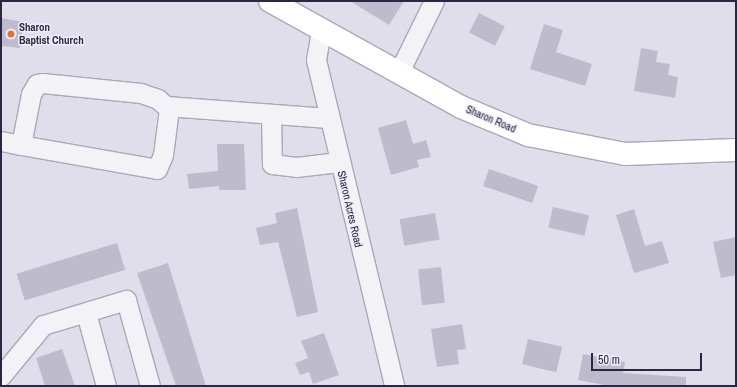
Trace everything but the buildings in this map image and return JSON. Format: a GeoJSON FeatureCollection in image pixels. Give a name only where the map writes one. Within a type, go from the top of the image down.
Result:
{"type":"FeatureCollection","features":[{"type":"Feature","properties":{"kind":"main road","name":"Sharon Road"},"geometry":{"type":"LineString","coordinates":[[270,1],[321,31],[467,110],[513,130],[560,144],[662,155],[736,150]]}},
{"type":"Feature","properties":{"kind":"street"},"geometry":{"type":"LineString","coordinates":[[399,72],[434,1]]}},
{"type":"Feature","properties":{"kind":"street","name":"Sharon Acres Road"},"geometry":{"type":"LineString","coordinates":[[321,31],[316,60],[339,162],[394,386]]}},
{"type":"Feature","properties":{"kind":"street"},"geometry":{"type":"LineString","coordinates":[[1,141],[21,145],[157,169],[163,155],[169,109],[158,99],[141,93],[43,82],[37,84],[31,94],[21,145]]}},
{"type":"Feature","properties":{"kind":"street"},"geometry":{"type":"LineString","coordinates":[[166,106],[329,118]]}},
{"type":"Feature","properties":{"kind":"street"},"geometry":{"type":"LineString","coordinates":[[271,114],[272,164],[296,167],[339,162]]}},
{"type":"Feature","properties":{"kind":"street"},"geometry":{"type":"LineString","coordinates":[[1,376],[43,326],[126,300],[150,386]]}},
{"type":"Feature","properties":{"kind":"street"},"geometry":{"type":"LineString","coordinates":[[86,313],[106,386]]}},
{"type":"Feature","properties":{"kind":"place","name":"Sharon Baptist Church"},"geometry":{"type":"Point","coordinates":[11,34]}}]}
